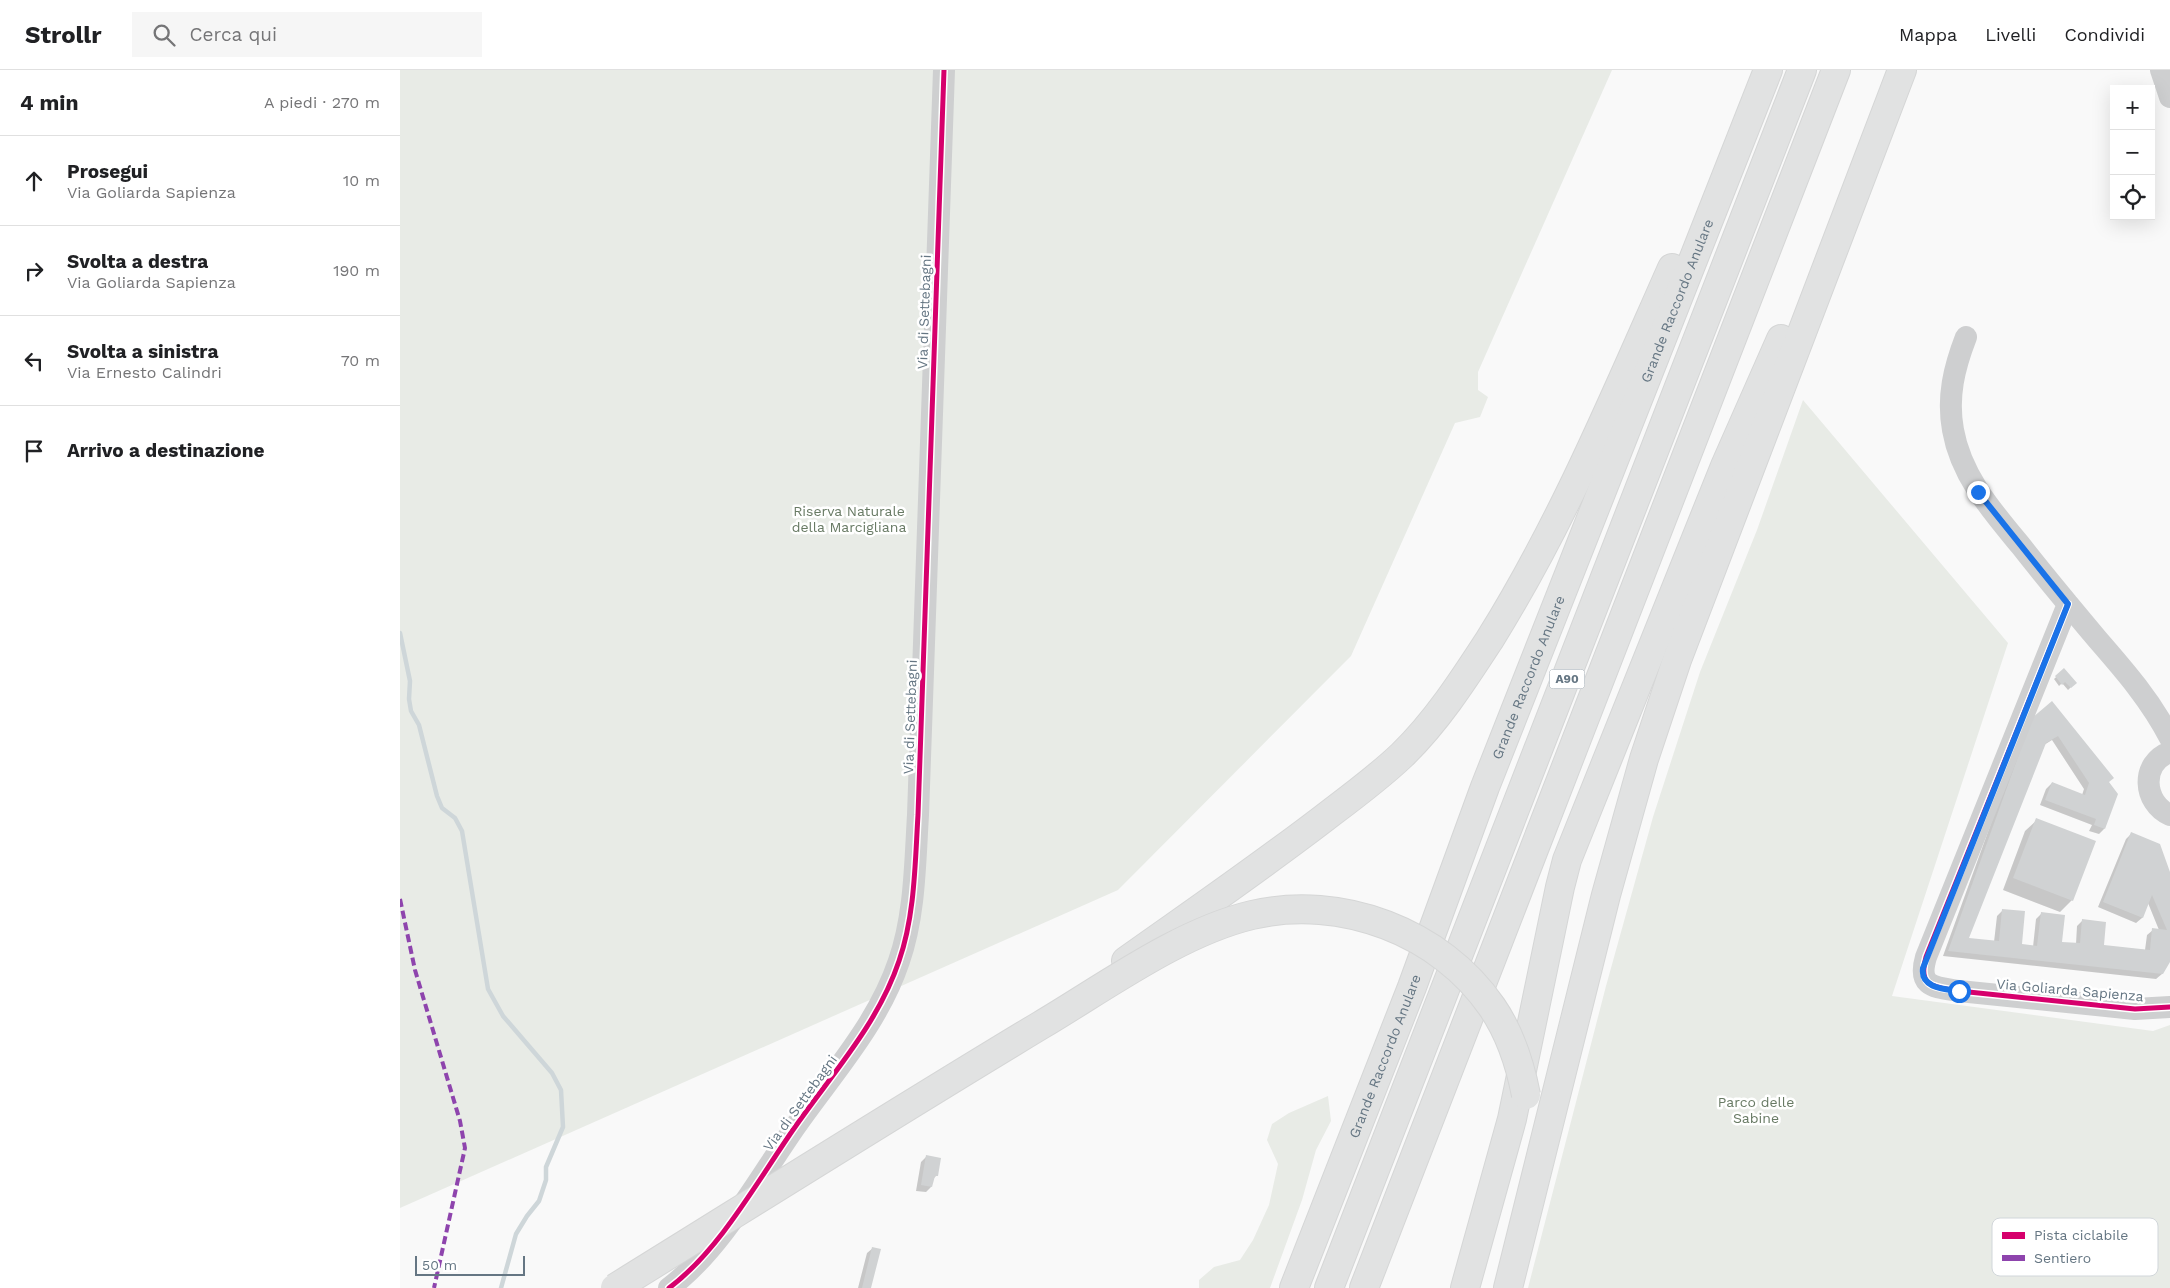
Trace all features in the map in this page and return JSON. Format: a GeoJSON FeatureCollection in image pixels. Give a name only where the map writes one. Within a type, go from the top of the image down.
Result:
{"type":"FeatureCollection","features":[{"type":"Feature","properties":{"kind":"highway"},"geometry":{"type":"LineString","coordinates":[[1010,1043],[1303,835],[1403,754],[1446,703],[1502,620],[1542,549],[1587,458],[1760,70]]}},
{"type":"Feature","properties":{"kind":"highway","name":"Grande Raccordo Anulare"},"geometry":{"type":"LineString","coordinates":[[1294,1288],[1412,987],[1485,787],[1768,70]]}},
{"type":"Feature","properties":{"kind":"highway","name":"A90"},"geometry":{"type":"LineString","coordinates":[[1330,1288],[1802,70]]}},
{"type":"Feature","properties":{"kind":"highway","name":"A90"},"geometry":{"type":"LineString","coordinates":[[1364,1288],[1836,70]]}},
{"type":"Feature","properties":{"kind":"highway"},"geometry":{"type":"LineString","coordinates":[[1508,1288],[1606,895],[1644,759],[1677,660],[1902,70]]}},
{"type":"Feature","properties":{"kind":"highway"},"geometry":{"type":"LineString","coordinates":[[1465,1288],[1512,1118],[1560,887],[1572,847],[1736,442],[1788,324],[1871,150]]}},
{"type":"Feature","properties":{"kind":"highway"},"geometry":{"type":"LineString","coordinates":[[615,1288],[1010,1043],[1182,941],[1238,919],[1280,910],[1321,909],[1357,916],[1392,928],[1432,948],[1463,972],[1493,1008],[1516,1056],[1526,1095],[1529,1125],[1526,1177],[1515,1257]]}},
{"type":"Feature","properties":{"kind":"street","name":"Via di Settebagni"},"geometry":{"type":"LineString","coordinates":[[669,1288],[691,1270],[718,1238],[862,1036],[879,1008],[894,975],[905,943],[911,912],[918,815],[944,70]]}},
{"type":"Feature","properties":{"kind":"street"},"geometry":{"type":"LineString","coordinates":[[2161,70],[2170,97]]}},
{"type":"Feature","properties":{"kind":"street"},"geometry":{"type":"LineString","coordinates":[[1966,337],[1954,369],[1951,389],[1953,429],[1960,455],[1968,474],[1990,509],[2147,698],[2170,738]]}},
{"type":"Feature","properties":{"kind":"street","name":"Via Goliarda Sapienza"},"geometry":{"type":"LineString","coordinates":[[2068,604],[1930,948],[1922,973],[1926,981],[1936,987],[1959,991],[2135,1008],[2170,1007]]}},
{"type":"Feature","properties":{"kind":"street"},"geometry":{"type":"LineString","coordinates":[[2170,752],[2156,761],[2150,771],[2148,782],[2149,794],[2155,804],[2163,812],[2170,815]]}},
{"type":"Feature","properties":{"kind":"green space","name":"Riserva Naturale della Marcigliana"},"geometry":{"type":"Polygon","coordinates":[[[400,70],[1612,70],[1478,372],[1478,390],[1488,397],[1480,417],[1455,423],[1351,656],[1118,890],[400,1208],[400,70]]]}},
{"type":"Feature","properties":{"kind":"green space","name":"Parco delle Sabine"},"geometry":{"type":"Polygon","coordinates":[[[1803,400],[2008,643],[1892,996],[2153,1031],[2170,1025],[2170,1288],[1528,1288],[1606,986],[1653,817],[1700,672],[1757,530],[1803,400]]]}},
{"type":"Feature","properties":{"kind":"green space"},"geometry":{"type":"Polygon","coordinates":[[[1328,1096],[1331,1121],[1316,1150],[1302,1200],[1270,1288],[1199,1288],[1199,1280],[1214,1267],[1240,1260],[1253,1240],[1269,1205],[1278,1164],[1267,1140],[1272,1124],[1289,1113],[1328,1096]]]}},
{"type":"Feature","properties":{"kind":"building"},"geometry":{"type":"Polygon","coordinates":[[[2064,668],[2077,683],[2071,688],[2065,682],[2062,685],[2055,676],[2064,668]]]}},
{"type":"Feature","properties":{"kind":"building"},"geometry":{"type":"Polygon","coordinates":[[[2052,701],[2114,778],[2109,782],[2118,794],[2105,829],[2094,825],[2096,819],[2045,800],[2052,782],[2085,795],[2089,783],[2058,736],[2046,743],[1969,938],[1999,941],[2002,909],[2025,911],[2022,944],[2037,946],[2041,912],[2065,915],[2062,942],[2080,943],[2082,919],[2106,922],[2104,945],[2150,950],[2152,928],[2167,930],[2152,895],[2143,918],[2103,902],[2131,832],[2160,844],[2170,872],[2170,962],[2163,974],[1948,951],[2032,718],[2052,701]]]}},
{"type":"Feature","properties":{"kind":"building"},"geometry":{"type":"Polygon","coordinates":[[[2036,818],[2096,841],[2073,901],[2013,878],[2036,818]]]}},
{"type":"Feature","properties":{"kind":"building"},"geometry":{"type":"Polygon","coordinates":[[[926,1155],[941,1158],[938,1176],[935,1176],[932,1187],[921,1185],[926,1155]]]}},
{"type":"Feature","properties":{"kind":"building"},"geometry":{"type":"Polygon","coordinates":[[[872,1247],[881,1249],[871,1288],[862,1288],[872,1247]]]}},
{"type":"Feature","properties":{"kind":"waterway"},"geometry":{"type":"LineString","coordinates":[[400,633],[410,681],[409,699],[411,711],[419,725],[437,796],[442,808],[455,818],[462,831],[488,989],[503,1016],[552,1073],[561,1090],[563,1127],[546,1167],[546,1180],[539,1201],[516,1234],[501,1288]]}},
{"type":"Feature","properties":{"kind":"marked path"},"geometry":{"type":"LineString","coordinates":[[400,899],[415,970],[460,1121],[465,1148],[434,1288]]}},
{"type":"Feature","properties":{"kind":"cycle path"},"geometry":{"type":"LineString","coordinates":[[669,1288],[688,1272],[722,1234],[795,1127],[867,1027],[890,984],[899,961],[908,926],[913,889],[918,815],[944,70]]}},
{"type":"Feature","properties":{"kind":"cycle path"},"geometry":{"type":"LineString","coordinates":[[2068,604],[1926,957],[1924,975],[1926,980],[1936,987],[1959,991],[2135,1009],[2170,1007]]}},
{"type":"Feature","properties":{"kind":"route"},"geometry":{"type":"LineString","coordinates":[[1959,991],[1936,987],[1926,981],[1922,973],[1926,957],[2068,604],[1978,492]]}}]}
